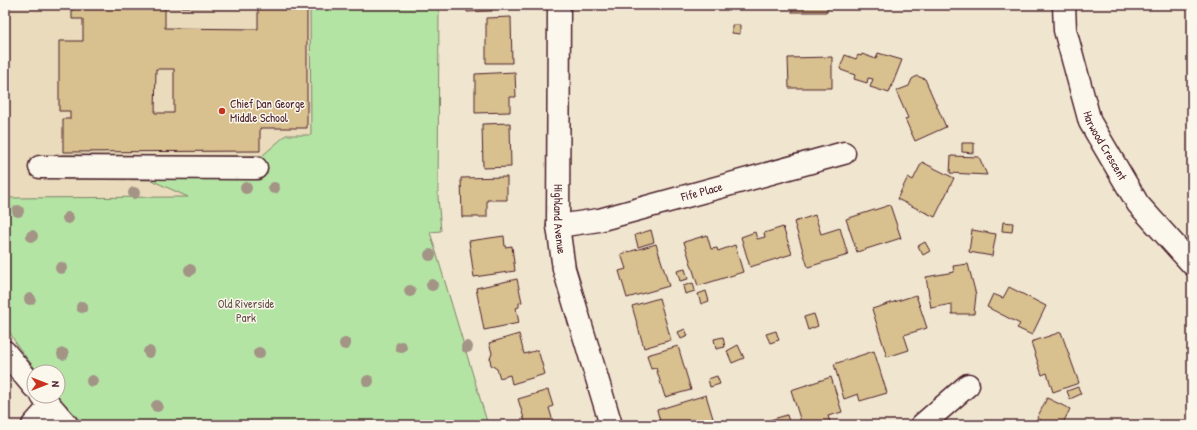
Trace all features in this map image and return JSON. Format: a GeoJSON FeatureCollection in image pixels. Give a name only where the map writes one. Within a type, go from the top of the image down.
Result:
{"type":"FeatureCollection","features":[{"type":"Feature","properties":{"kind":"street","name":"Highland Avenue"},"geometry":{"type":"LineString","coordinates":[[559,5],[558,226],[564,269],[611,425]]}},
{"type":"Feature","properties":{"kind":"street","name":"Harwood Crescent"},"geometry":{"type":"LineString","coordinates":[[1064,5],[1065,30],[1090,122],[1138,204],[1192,264]]}},
{"type":"Feature","properties":{"kind":"street","name":"Fife Place"},"geometry":{"type":"LineString","coordinates":[[558,226],[599,220],[844,153]]}},
{"type":"Feature","properties":{"kind":"street"},"geometry":{"type":"LineString","coordinates":[[40,167],[256,168]]}},
{"type":"Feature","properties":{"kind":"street"},"geometry":{"type":"LineString","coordinates":[[5,352],[26,377]]}},
{"type":"Feature","properties":{"kind":"street"},"geometry":{"type":"LineString","coordinates":[[922,425],[968,385]]}},
{"type":"Feature","properties":{"kind":"street"},"geometry":{"type":"LineString","coordinates":[[33,425],[44,404]]}},
{"type":"Feature","properties":{"kind":"street"},"geometry":{"type":"LineString","coordinates":[[49,404],[67,425]]}},
{"type":"Feature","properties":{"kind":"shaded area","name":"Chief Dan George Middle School"},"geometry":{"type":"Polygon","coordinates":[[[8,5],[439,5],[438,197],[5,198],[5,25],[8,5]]]}},
{"type":"Feature","properties":{"kind":"green space","name":"Old Riverside Park"},"geometry":{"type":"Polygon","coordinates":[[[310,5],[439,5],[438,197],[441,231],[430,232],[488,425],[85,425],[65,404],[66,404],[66,364],[31,364],[18,347],[7,326],[5,319],[5,198],[188,197],[151,180],[62,179],[61,155],[262,156],[286,135],[311,135],[310,5]]]}},
{"type":"Feature","properties":{"kind":"building"},"geometry":{"type":"Polygon","coordinates":[[[72,5],[307,5],[307,128],[260,128],[260,151],[63,152],[63,119],[70,119],[70,111],[59,111],[59,41],[83,41],[83,19],[72,19],[72,5]],[[165,7],[165,28],[258,29],[258,7],[165,7]],[[156,69],[155,113],[174,113],[174,69],[156,69]]]}},
{"type":"Feature","properties":{"kind":"building"},"geometry":{"type":"Polygon","coordinates":[[[467,5],[492,5],[492,11],[467,12],[467,5]]]}},
{"type":"Feature","properties":{"kind":"building"},"geometry":{"type":"Polygon","coordinates":[[[792,5],[827,5],[827,12],[792,12],[792,5]]]}},
{"type":"Feature","properties":{"kind":"building"},"geometry":{"type":"Polygon","coordinates":[[[511,17],[512,63],[486,63],[486,18],[511,17]]]}},
{"type":"Feature","properties":{"kind":"building"},"geometry":{"type":"Polygon","coordinates":[[[732,25],[740,25],[740,34],[732,33],[732,25]]]}},
{"type":"Feature","properties":{"kind":"building"},"geometry":{"type":"Polygon","coordinates":[[[878,53],[902,60],[889,93],[870,87],[873,79],[868,78],[867,83],[854,79],[855,75],[841,70],[840,68],[845,55],[856,59],[858,55],[861,56],[862,54],[876,59],[878,53]]]}},
{"type":"Feature","properties":{"kind":"building"},"geometry":{"type":"Polygon","coordinates":[[[832,57],[832,88],[789,88],[788,58],[832,57]]]}},
{"type":"Feature","properties":{"kind":"building"},"geometry":{"type":"Polygon","coordinates":[[[515,72],[516,97],[510,97],[510,112],[475,113],[475,74],[515,72]]]}},
{"type":"Feature","properties":{"kind":"building"},"geometry":{"type":"Polygon","coordinates":[[[917,76],[925,79],[946,127],[915,141],[905,119],[908,118],[896,91],[909,86],[912,79],[917,76]]]}},
{"type":"Feature","properties":{"kind":"building"},"geometry":{"type":"Polygon","coordinates":[[[510,123],[511,167],[483,168],[482,124],[510,123]]]}},
{"type":"Feature","properties":{"kind":"building"},"geometry":{"type":"Polygon","coordinates":[[[962,143],[974,143],[974,153],[962,152],[962,143]]]}},
{"type":"Feature","properties":{"kind":"building"},"geometry":{"type":"Polygon","coordinates":[[[951,156],[979,157],[987,175],[950,173],[951,156]]]}},
{"type":"Feature","properties":{"kind":"building"},"geometry":{"type":"Polygon","coordinates":[[[922,162],[954,178],[935,217],[897,199],[908,177],[913,180],[922,162]]]}},
{"type":"Feature","properties":{"kind":"building"},"geometry":{"type":"Polygon","coordinates":[[[507,177],[507,200],[487,200],[487,217],[462,217],[461,178],[507,177]]]}},
{"type":"Feature","properties":{"kind":"building"},"geometry":{"type":"Polygon","coordinates":[[[890,205],[901,238],[857,252],[846,219],[890,205]]]}},
{"type":"Feature","properties":{"kind":"building"},"geometry":{"type":"Polygon","coordinates":[[[815,215],[821,234],[840,228],[848,255],[808,267],[794,222],[815,215]]]}},
{"type":"Feature","properties":{"kind":"building"},"geometry":{"type":"Polygon","coordinates":[[[1003,222],[1013,223],[1012,232],[1002,231],[1003,222]]]}},
{"type":"Feature","properties":{"kind":"building"},"geometry":{"type":"Polygon","coordinates":[[[783,227],[792,254],[750,267],[741,237],[755,232],[757,239],[765,237],[764,233],[783,227]]]}},
{"type":"Feature","properties":{"kind":"building"},"geometry":{"type":"Polygon","coordinates":[[[651,230],[654,242],[638,247],[635,235],[651,230]]]}},
{"type":"Feature","properties":{"kind":"building"},"geometry":{"type":"Polygon","coordinates":[[[972,230],[996,234],[992,256],[969,252],[972,230]]]}},
{"type":"Feature","properties":{"kind":"building"},"geometry":{"type":"Polygon","coordinates":[[[707,235],[711,249],[717,248],[718,251],[735,245],[743,272],[698,286],[684,242],[707,235]]]}},
{"type":"Feature","properties":{"kind":"building"},"geometry":{"type":"Polygon","coordinates":[[[504,236],[505,247],[512,246],[515,271],[474,277],[469,241],[504,236]]]}},
{"type":"Feature","properties":{"kind":"building"},"geometry":{"type":"Polygon","coordinates":[[[925,242],[930,251],[923,255],[918,246],[925,242]]]}},
{"type":"Feature","properties":{"kind":"building"},"geometry":{"type":"Polygon","coordinates":[[[656,244],[669,286],[627,298],[619,271],[626,269],[621,254],[656,244]]]}},
{"type":"Feature","properties":{"kind":"building"},"geometry":{"type":"Polygon","coordinates":[[[968,264],[976,295],[974,314],[952,314],[952,304],[931,308],[926,277],[954,272],[953,266],[968,264]]]}},
{"type":"Feature","properties":{"kind":"building"},"geometry":{"type":"Polygon","coordinates":[[[685,269],[688,279],[680,281],[677,271],[685,269]]]}},
{"type":"Feature","properties":{"kind":"building"},"geometry":{"type":"Polygon","coordinates":[[[517,279],[522,302],[519,303],[519,307],[516,308],[519,323],[484,330],[476,288],[517,279]]]}},
{"type":"Feature","properties":{"kind":"building"},"geometry":{"type":"Polygon","coordinates":[[[693,283],[695,291],[685,294],[683,286],[693,283]]]}},
{"type":"Feature","properties":{"kind":"building"},"geometry":{"type":"Polygon","coordinates":[[[1009,287],[1046,306],[1032,335],[1017,328],[1020,324],[987,307],[993,294],[1003,298],[1009,287]]]}},
{"type":"Feature","properties":{"kind":"building"},"geometry":{"type":"Polygon","coordinates":[[[706,291],[709,301],[701,304],[698,294],[706,291]]]}},
{"type":"Feature","properties":{"kind":"building"},"geometry":{"type":"Polygon","coordinates":[[[916,295],[927,328],[904,335],[909,350],[887,357],[872,309],[916,295]]]}},
{"type":"Feature","properties":{"kind":"building"},"geometry":{"type":"Polygon","coordinates":[[[659,298],[671,340],[644,348],[632,306],[659,298]]]}},
{"type":"Feature","properties":{"kind":"building"},"geometry":{"type":"Polygon","coordinates":[[[814,314],[818,326],[808,330],[804,317],[814,314]]]}},
{"type":"Feature","properties":{"kind":"building"},"geometry":{"type":"Polygon","coordinates":[[[685,329],[688,336],[681,339],[678,332],[685,329]]]}},
{"type":"Feature","properties":{"kind":"building"},"geometry":{"type":"Polygon","coordinates":[[[776,331],[779,340],[770,343],[766,334],[776,331]]]}},
{"type":"Feature","properties":{"kind":"building"},"geometry":{"type":"Polygon","coordinates":[[[1061,332],[1079,383],[1053,392],[1047,373],[1042,375],[1031,342],[1061,332]]]}},
{"type":"Feature","properties":{"kind":"building"},"geometry":{"type":"Polygon","coordinates":[[[519,334],[524,354],[538,350],[545,374],[512,384],[510,375],[500,378],[497,369],[491,365],[490,359],[492,353],[489,343],[519,334]]]}},
{"type":"Feature","properties":{"kind":"building"},"geometry":{"type":"Polygon","coordinates":[[[723,337],[725,347],[716,349],[714,339],[723,337]]]}},
{"type":"Feature","properties":{"kind":"building"},"geometry":{"type":"Polygon","coordinates":[[[738,345],[744,358],[732,363],[727,351],[738,345]]]}},
{"type":"Feature","properties":{"kind":"building"},"geometry":{"type":"Polygon","coordinates":[[[678,346],[691,390],[665,397],[656,368],[651,369],[647,355],[678,346]]]}},
{"type":"Feature","properties":{"kind":"building"},"geometry":{"type":"Polygon","coordinates":[[[874,351],[887,393],[860,401],[858,394],[844,399],[834,364],[874,351]]]}},
{"type":"Feature","properties":{"kind":"building"},"geometry":{"type":"Polygon","coordinates":[[[717,376],[720,384],[710,387],[708,379],[717,376]]]}},
{"type":"Feature","properties":{"kind":"building"},"geometry":{"type":"Polygon","coordinates":[[[831,377],[842,412],[828,416],[830,422],[825,425],[802,425],[791,390],[831,377]]]}},
{"type":"Feature","properties":{"kind":"building"},"geometry":{"type":"Polygon","coordinates":[[[1078,387],[1081,394],[1070,399],[1067,391],[1078,387]]]}},
{"type":"Feature","properties":{"kind":"building"},"geometry":{"type":"Polygon","coordinates":[[[548,390],[553,406],[549,408],[554,425],[526,425],[518,399],[548,390]]]}},
{"type":"Feature","properties":{"kind":"building"},"geometry":{"type":"Polygon","coordinates":[[[706,395],[715,425],[661,425],[657,410],[706,395]]]}},
{"type":"Feature","properties":{"kind":"building"},"geometry":{"type":"Polygon","coordinates":[[[1047,398],[1070,409],[1062,425],[1039,425],[1041,420],[1037,418],[1047,398]]]}},
{"type":"Feature","properties":{"kind":"building"},"geometry":{"type":"Polygon","coordinates":[[[787,415],[790,425],[752,425],[787,415]]]}},
{"type":"Feature","properties":{"kind":"place","name":"Chief Dan George Middle School"},"geometry":{"type":"Point","coordinates":[222,111]}}]}
